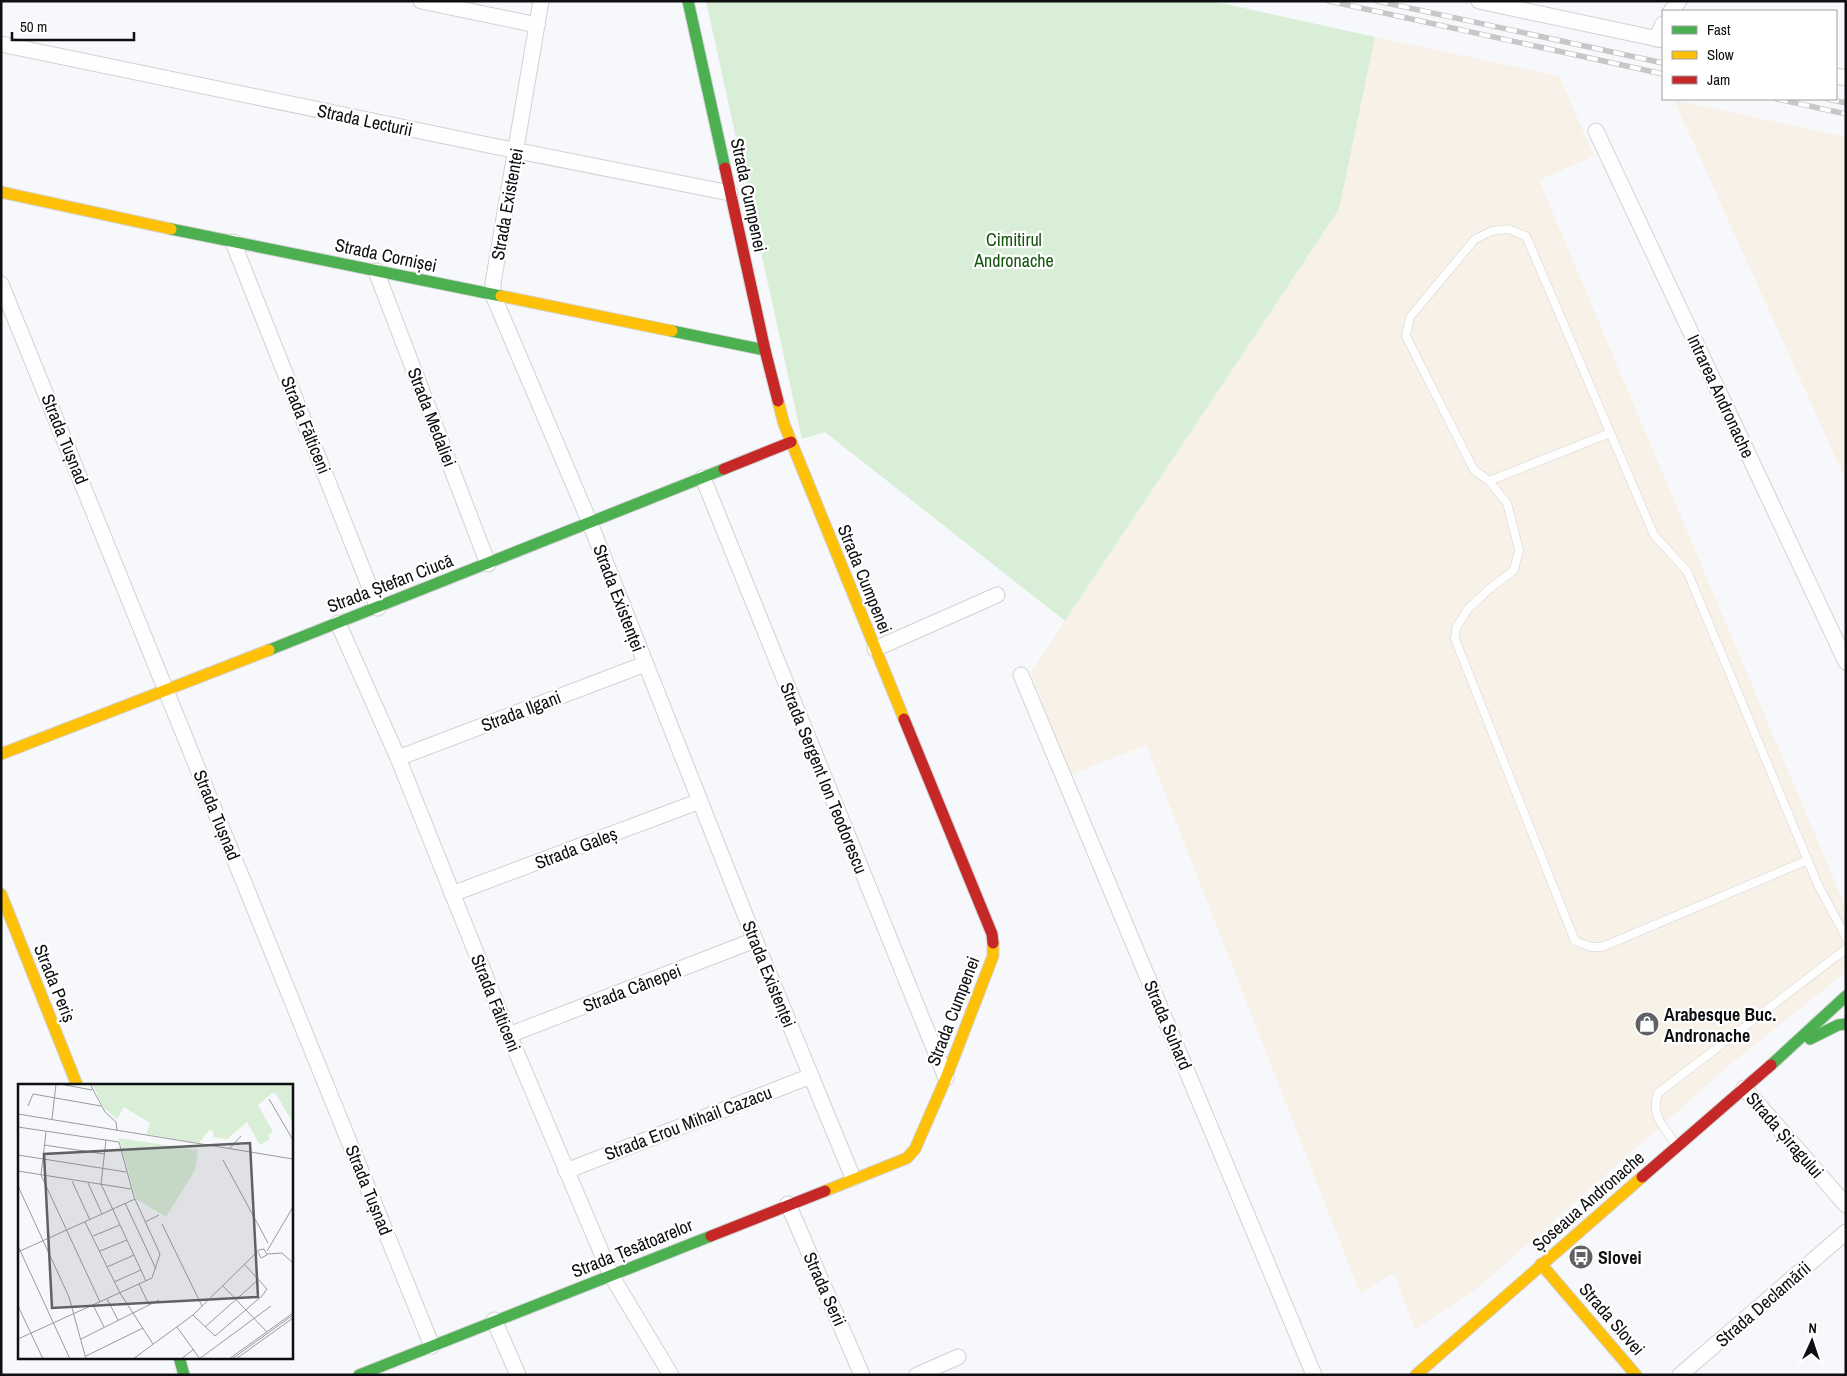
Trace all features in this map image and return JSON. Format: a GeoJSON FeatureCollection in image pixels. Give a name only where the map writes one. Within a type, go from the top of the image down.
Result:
{"type":"FeatureCollection","features":[{"type":"Feature","properties":{"kind":"street"},"geometry":{"type":"LineString","coordinates":[[421,1],[537,25]]}},
{"type":"Feature","properties":{"kind":"street","name":"Strada Existenței"},"geometry":{"type":"LineString","coordinates":[[541,1],[493,295],[590,523],[644,664],[852,1178]]}},
{"type":"Feature","properties":{"kind":"street","name":"Strada Cumpenei"},"geometry":{"type":"LineString","coordinates":[[688,1],[765,350],[784,424],[992,934],[991,963],[946,1078],[915,1149]]}},
{"type":"Feature","properties":{"kind":"street"},"geometry":{"type":"LineString","coordinates":[[1479,1],[1660,39]]}},
{"type":"Feature","properties":{"kind":"street","name":"Strada Lecturii"},"geometry":{"type":"LineString","coordinates":[[1,44],[516,151],[730,193]]}},
{"type":"Feature","properties":{"kind":"street","name":"Intrarea Andronache"},"geometry":{"type":"LineString","coordinates":[[1596,131],[1846,662]]}},
{"type":"Feature","properties":{"kind":"street","name":"Strada Cornișei"},"geometry":{"type":"LineString","coordinates":[[1,192],[233,242],[765,350]]}},
{"type":"Feature","properties":{"kind":"street","name":"Strada Fălticeni"},"geometry":{"type":"LineString","coordinates":[[233,242],[378,608]]}},
{"type":"Feature","properties":{"kind":"street","name":"Strada Medaliei"},"geometry":{"type":"LineString","coordinates":[[376,271],[488,564]]}},
{"type":"Feature","properties":{"kind":"street","name":"Strada Tușnad"},"geometry":{"type":"LineString","coordinates":[[1,284],[432,1346]]}},
{"type":"Feature","properties":{"kind":"street","name":"Strada Ștefan Ciucă"},"geometry":{"type":"LineString","coordinates":[[1,754],[378,608],[791,442]]}},
{"type":"Feature","properties":{"kind":"street","name":"Strada Sergent Ion Teodorescu"},"geometry":{"type":"LineString","coordinates":[[703,478],[946,1078]]}},
{"type":"Feature","properties":{"kind":"street"},"geometry":{"type":"LineString","coordinates":[[875,649],[997,595]]}},
{"type":"Feature","properties":{"kind":"street","name":"Strada Fălticeni"},"geometry":{"type":"LineString","coordinates":[[338,623],[398,758],[509,1035],[611,1276],[671,1375]]}},
{"type":"Feature","properties":{"kind":"street","name":"Strada Ilgani"},"geometry":{"type":"LineString","coordinates":[[398,758],[644,664]]}},
{"type":"Feature","properties":{"kind":"street","name":"Strada Suhard"},"geometry":{"type":"LineString","coordinates":[[1021,675],[1314,1375]]}},
{"type":"Feature","properties":{"kind":"street","name":"Strada Galeș"},"geometry":{"type":"LineString","coordinates":[[452,894],[700,801]]}},
{"type":"Feature","properties":{"kind":"street","name":"Strada Periș"},"geometry":{"type":"LineString","coordinates":[[1,894],[77,1084]]}},
{"type":"Feature","properties":{"kind":"street","name":"Strada Cânepei"},"geometry":{"type":"LineString","coordinates":[[509,1035],[755,940]]}},
{"type":"Feature","properties":{"kind":"street","name":"Șoseaua Andronache"},"geometry":{"type":"LineString","coordinates":[[1416,1375],[1783,1054],[1846,996]]}},
{"type":"Feature","properties":{"kind":"street","name":"Șoseaua Andronache"},"geometry":{"type":"LineString","coordinates":[[1783,1054],[1828,1029],[1846,1024]]}},
{"type":"Feature","properties":{"kind":"street","name":"Strada Erou Mihail Cazacu"},"geometry":{"type":"LineString","coordinates":[[566,1171],[811,1076]]}},
{"type":"Feature","properties":{"kind":"street","name":"Strada Șiragului"},"geometry":{"type":"LineString","coordinates":[[1744,1088],[1846,1205]]}},
{"type":"Feature","properties":{"kind":"street","name":"Strada Țesătoarelor"},"geometry":{"type":"LineString","coordinates":[[362,1374],[852,1178],[907,1158],[915,1149]]}},
{"type":"Feature","properties":{"kind":"street","name":"Strada Serii"},"geometry":{"type":"LineString","coordinates":[[788,1204],[862,1375]]}},
{"type":"Feature","properties":{"kind":"street","name":"Strada Declamării"},"geometry":{"type":"LineString","coordinates":[[1680,1375],[1846,1232]]}},
{"type":"Feature","properties":{"kind":"street","name":"Strada Slovei"},"geometry":{"type":"LineString","coordinates":[[1541,1264],[1636,1375]]}},
{"type":"Feature","properties":{"kind":"street"},"geometry":{"type":"LineString","coordinates":[[494,1320],[518,1375]]}},
{"type":"Feature","properties":{"kind":"street"},"geometry":{"type":"LineString","coordinates":[[917,1375],[958,1357]]}},
{"type":"Feature","properties":{"kind":"street"},"geometry":{"type":"LineString","coordinates":[[179,1358],[184,1375]]}},
{"type":"Feature","properties":{"kind":"lane"},"geometry":{"type":"LineString","coordinates":[[1808,860],[1602,948],[1591,947],[1575,941],[1455,639],[1456,628],[1467,610],[1488,590],[1514,570],[1519,550],[1506,503],[1489,481],[1474,470],[1406,336],[1410,317],[1476,239],[1492,231],[1508,229],[1526,236],[1654,535],[1687,571],[1808,860],[1818,885],[1846,937]]}},
{"type":"Feature","properties":{"kind":"lane"},"geometry":{"type":"LineString","coordinates":[[1489,481],[1610,433]]}},
{"type":"Feature","properties":{"kind":"lane"},"geometry":{"type":"LineString","coordinates":[[1677,1146],[1655,1112],[1654,1104],[1658,1093],[1846,949]]}},
{"type":"Feature","properties":{"kind":"shaded area"},"geometry":{"type":"Polygon","coordinates":[[[1375,37],[1559,76],[1594,156],[1539,180],[1846,908],[1846,972],[1734,1061],[1478,1288],[1415,1330],[1394,1273],[1360,1293],[1146,745],[1070,775],[1031,672],[1339,209],[1375,37]]]}},
{"type":"Feature","properties":{"kind":"shaded area"},"geometry":{"type":"Polygon","coordinates":[[[1674,100],[1846,137],[1846,481],[1674,100]]]}},
{"type":"Feature","properties":{"kind":"green space","name":"Cimitirul Andronache"},"geometry":{"type":"Polygon","coordinates":[[[706,1],[1212,1],[1375,37],[1339,209],[1065,621],[825,432],[802,439],[706,1]]]}},
{"type":"Feature","properties":{"kind":"railway"},"geometry":{"type":"LineString","coordinates":[[1329,1],[1662,74]]}},
{"type":"Feature","properties":{"kind":"railway"},"geometry":{"type":"LineString","coordinates":[[1377,1],[1662,63]]}},
{"type":"Feature","properties":{"kind":"railway"},"geometry":{"type":"LineString","coordinates":[[1782,100],[1846,114]]}},
{"type":"Feature","properties":{"kind":"railway"},"geometry":{"type":"LineString","coordinates":[[1832,100],[1846,103]]}},
{"type":"Feature","properties":{"kind":"traffic: fast"},"geometry":{"type":"LineString","coordinates":[[688,1],[725,168]]}},
{"type":"Feature","properties":{"kind":"traffic: fast"},"geometry":{"type":"LineString","coordinates":[[171,229],[501,296]]}},
{"type":"Feature","properties":{"kind":"traffic: fast"},"geometry":{"type":"LineString","coordinates":[[672,331],[765,350]]}},
{"type":"Feature","properties":{"kind":"traffic: fast"},"geometry":{"type":"LineString","coordinates":[[269,650],[724,469]]}},
{"type":"Feature","properties":{"kind":"traffic: fast"},"geometry":{"type":"LineString","coordinates":[[1771,1065],[1846,996]]}},
{"type":"Feature","properties":{"kind":"traffic: fast"},"geometry":{"type":"LineString","coordinates":[[1810,1039],[1838,1025],[1846,1024]]}},
{"type":"Feature","properties":{"kind":"traffic: fast"},"geometry":{"type":"LineString","coordinates":[[359,1375],[711,1236]]}},
{"type":"Feature","properties":{"kind":"traffic: fast"},"geometry":{"type":"LineString","coordinates":[[179,1358],[184,1375]]}},
{"type":"Feature","properties":{"kind":"traffic: slow"},"geometry":{"type":"LineString","coordinates":[[1,192],[171,229]]}},
{"type":"Feature","properties":{"kind":"traffic: slow"},"geometry":{"type":"LineString","coordinates":[[501,296],[672,331]]}},
{"type":"Feature","properties":{"kind":"traffic: slow"},"geometry":{"type":"LineString","coordinates":[[778,401],[784,424],[904,719]]}},
{"type":"Feature","properties":{"kind":"traffic: slow"},"geometry":{"type":"LineString","coordinates":[[1,754],[269,650]]}},
{"type":"Feature","properties":{"kind":"traffic: slow"},"geometry":{"type":"LineString","coordinates":[[1,894],[77,1084]]}},
{"type":"Feature","properties":{"kind":"traffic: slow"},"geometry":{"type":"LineString","coordinates":[[825,1191],[907,1158],[915,1149],[946,1078],[993,956],[993,943]]}},
{"type":"Feature","properties":{"kind":"traffic: slow"},"geometry":{"type":"LineString","coordinates":[[1416,1375],[1642,1177]]}},
{"type":"Feature","properties":{"kind":"traffic: slow"},"geometry":{"type":"LineString","coordinates":[[1541,1264],[1636,1375]]}},
{"type":"Feature","properties":{"kind":"traffic: jam"},"geometry":{"type":"LineString","coordinates":[[725,168],[778,401]]}},
{"type":"Feature","properties":{"kind":"traffic: jam"},"geometry":{"type":"LineString","coordinates":[[724,469],[791,442]]}},
{"type":"Feature","properties":{"kind":"traffic: jam"},"geometry":{"type":"LineString","coordinates":[[904,719],[992,934],[993,943]]}},
{"type":"Feature","properties":{"kind":"traffic: jam"},"geometry":{"type":"LineString","coordinates":[[1642,1177],[1771,1065]]}},
{"type":"Feature","properties":{"kind":"traffic: jam"},"geometry":{"type":"LineString","coordinates":[[711,1236],[825,1191]]}},
{"type":"Feature","properties":{"kind":"place","name":"Arabesque Buc. Andronache"},"geometry":{"type":"Point","coordinates":[1647,1024]}},
{"type":"Feature","properties":{"kind":"place","name":"Slovei"},"geometry":{"type":"Point","coordinates":[1581,1257]}}]}
